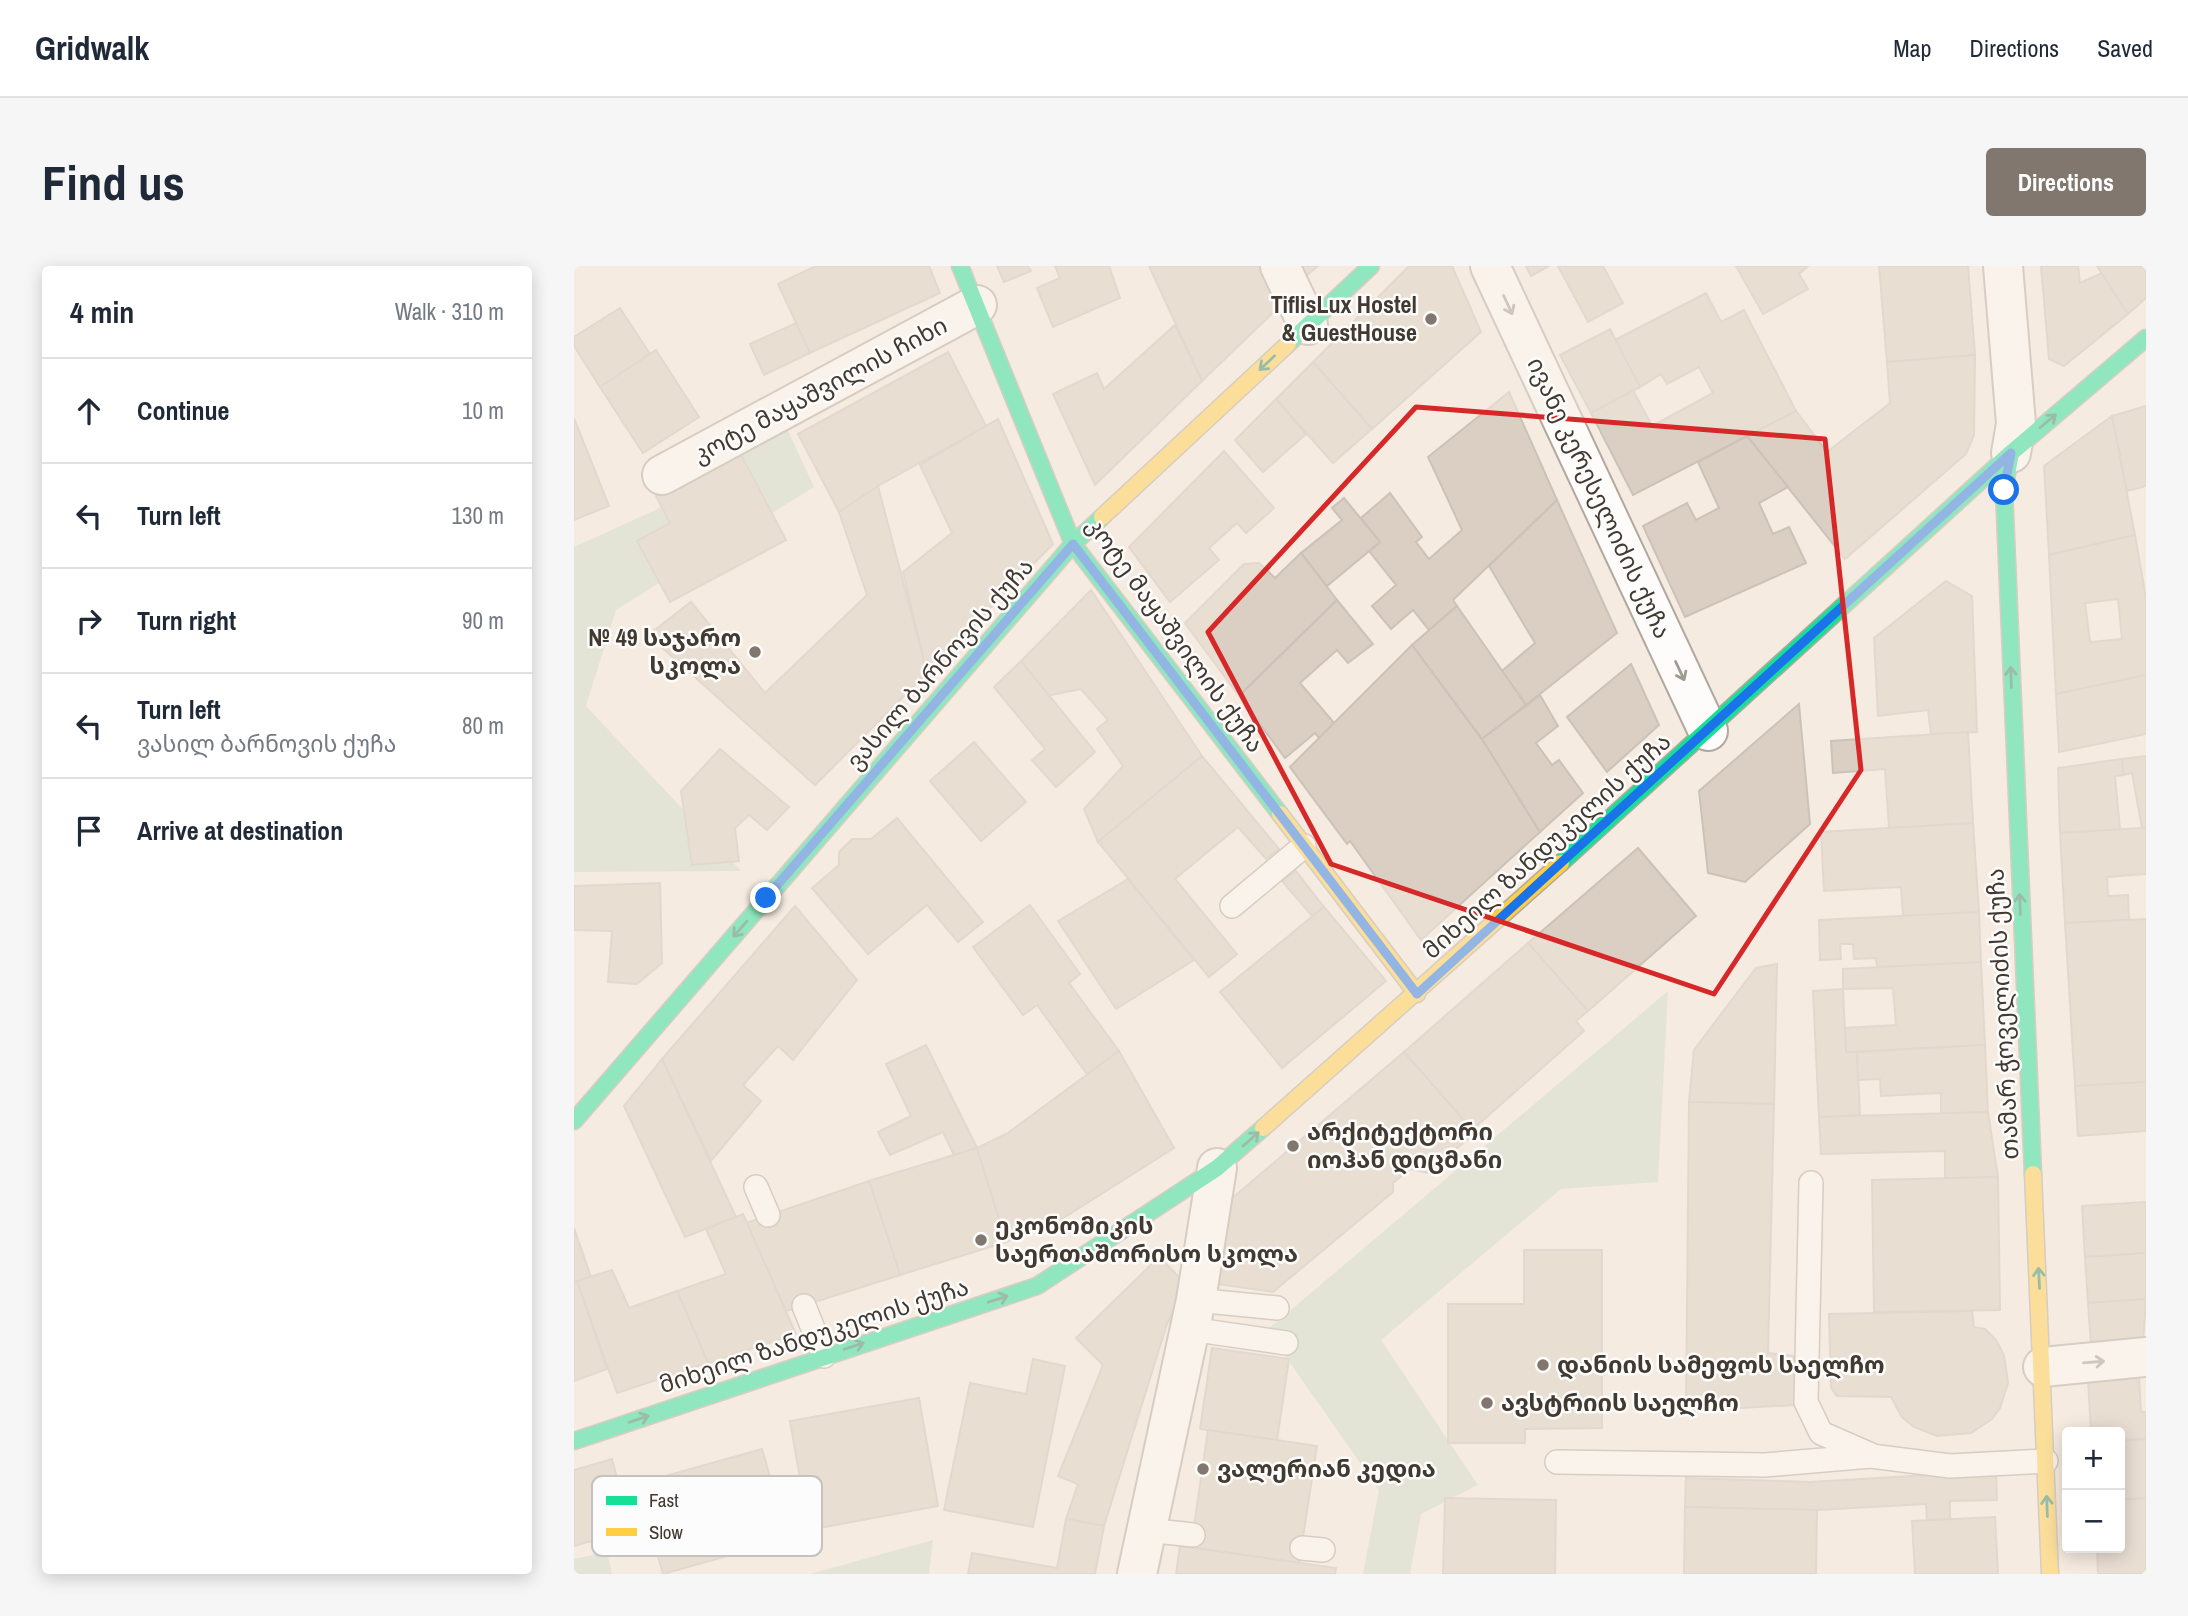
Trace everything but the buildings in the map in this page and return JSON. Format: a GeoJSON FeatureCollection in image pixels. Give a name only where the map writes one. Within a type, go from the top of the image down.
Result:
{"type":"FeatureCollection","features":[{"type":"Feature","properties":{"kind":"street","name":"კოტე მაყაშვილის ქუჩა"},"geometry":{"type":"LineString","coordinates":[[960,266],[1073,544],[1417,994]]}},
{"type":"Feature","properties":{"kind":"street"},"geometry":{"type":"LineString","coordinates":[[1280,266],[1308,325]]}},
{"type":"Feature","properties":{"kind":"street","name":"ვასილ ბარნოვის ქუჩა"},"geometry":{"type":"LineString","coordinates":[[574,1121],[1073,544],[1371,266]]}},
{"type":"Feature","properties":{"kind":"street","name":"ივანე კერესელიძის ქუჩა"},"geometry":{"type":"LineString","coordinates":[[1490,266],[1708,731]]}},
{"type":"Feature","properties":{"kind":"street"},"geometry":{"type":"LineString","coordinates":[[2003,266],[2016,424],[2011,453]]}},
{"type":"Feature","properties":{"kind":"street","name":"კოტე მაყაშვილის ჩიხი"},"geometry":{"type":"LineString","coordinates":[[662,475],[977,305]]}},
{"type":"Feature","properties":{"kind":"street","name":"მიხეილ ზანდუკელის ქუჩა"},"geometry":{"type":"LineString","coordinates":[[574,1441],[1037,1286],[1217,1168],[1417,994],[2011,453],[2146,338]]}},
{"type":"Feature","properties":{"kind":"street","name":"თამარ ჭოველიძის ქუჩა"},"geometry":{"type":"LineString","coordinates":[[2011,453],[2004,490],[2023,1004],[2043,1367],[2050,1574]]}},
{"type":"Feature","properties":{"kind":"street"},"geometry":{"type":"LineString","coordinates":[[1137,1574],[1193,1314],[1217,1168]]}},
{"type":"Feature","properties":{"kind":"street"},"geometry":{"type":"LineString","coordinates":[[2043,1367],[2146,1357]]}},
{"type":"Feature","properties":{"kind":"lane"},"geometry":{"type":"LineString","coordinates":[[1232,906],[1304,846]]}},
{"type":"Feature","properties":{"kind":"lane"},"geometry":{"type":"LineString","coordinates":[[1811,1183],[1806,1402],[1821,1433],[1871,1456]]}},
{"type":"Feature","properties":{"kind":"lane"},"geometry":{"type":"LineString","coordinates":[[756,1187],[768,1215]]}},
{"type":"Feature","properties":{"kind":"lane"},"geometry":{"type":"LineString","coordinates":[[804,1306],[824,1356]]}},
{"type":"Feature","properties":{"kind":"lane"},"geometry":{"type":"LineString","coordinates":[[1193,1314],[1277,1308]]}},
{"type":"Feature","properties":{"kind":"lane"},"geometry":{"type":"LineString","coordinates":[[1193,1314],[1286,1343]]}},
{"type":"Feature","properties":{"kind":"lane"},"geometry":{"type":"LineString","coordinates":[[1557,1462],[1765,1465],[1871,1456],[1950,1466],[2046,1461]]}},
{"type":"Feature","properties":{"kind":"lane"},"geometry":{"type":"LineString","coordinates":[[1146,1531],[1192,1535]]}},
{"type":"Feature","properties":{"kind":"highlighted area"},"geometry":{"type":"Polygon","coordinates":[[[1416,407],[1825,439],[1861,770],[1714,994],[1331,864],[1208,632],[1416,407]]]}},
{"type":"Feature","properties":{"kind":"green space"},"geometry":{"type":"Polygon","coordinates":[[[784,422],[814,487],[616,610],[586,706],[741,871],[574,872],[574,547],[660,508],[662,484],[784,422]]]}},
{"type":"Feature","properties":{"kind":"green space"},"geometry":{"type":"Polygon","coordinates":[[[1668,991],[1658,1182],[1561,1189],[1381,1340],[1478,1485],[1421,1514],[1410,1574],[1363,1574],[1379,1490],[1267,1330],[1668,991]]]}},
{"type":"Feature","properties":{"kind":"green space"},"geometry":{"type":"Polygon","coordinates":[[[933,1540],[929,1574],[810,1574],[933,1540]]]}},
{"type":"Feature","properties":{"kind":"green space"},"geometry":{"type":"Polygon","coordinates":[[[592,1555],[608,1556],[612,1574],[574,1574],[574,1559],[592,1555]]]}},
{"type":"Feature","properties":{"kind":"traffic: fast"},"geometry":{"type":"LineString","coordinates":[[960,266],[1073,544],[1280,814]]}},
{"type":"Feature","properties":{"kind":"traffic: fast"},"geometry":{"type":"LineString","coordinates":[[1288,344],[1371,266]]}},
{"type":"Feature","properties":{"kind":"traffic: fast"},"geometry":{"type":"LineString","coordinates":[[1561,863],[2011,453],[2146,338]]}},
{"type":"Feature","properties":{"kind":"traffic: fast"},"geometry":{"type":"LineString","coordinates":[[2011,453],[2004,490],[2033,1174]]}},
{"type":"Feature","properties":{"kind":"traffic: fast"},"geometry":{"type":"LineString","coordinates":[[574,1121],[1073,544],[1102,517]]}},
{"type":"Feature","properties":{"kind":"traffic: fast"},"geometry":{"type":"LineString","coordinates":[[574,1441],[1037,1286],[1217,1168],[1263,1128]]}},
{"type":"Feature","properties":{"kind":"traffic: slow"},"geometry":{"type":"LineString","coordinates":[[1102,517],[1288,344]]}},
{"type":"Feature","properties":{"kind":"traffic: slow"},"geometry":{"type":"LineString","coordinates":[[1280,814],[1417,994]]}},
{"type":"Feature","properties":{"kind":"traffic: slow"},"geometry":{"type":"LineString","coordinates":[[1263,1128],[1561,863]]}},
{"type":"Feature","properties":{"kind":"traffic: slow"},"geometry":{"type":"LineString","coordinates":[[2033,1174],[2050,1574]]}},
{"type":"Feature","properties":{"kind":"place","name":"TiflisLux Hostel & GuestHouse"},"geometry":{"type":"Point","coordinates":[1431,319]}},
{"type":"Feature","properties":{"kind":"place","name":"№ 49 საჯარო სკოლა"},"geometry":{"type":"Point","coordinates":[755,652]}},
{"type":"Feature","properties":{"kind":"place","name":"არქიტექტორი იოჰან დიცმანი"},"geometry":{"type":"Point","coordinates":[1293,1146]}},
{"type":"Feature","properties":{"kind":"place","name":"ეკონომიკის საერთაშორისო სკოლა"},"geometry":{"type":"Point","coordinates":[981,1240]}},
{"type":"Feature","properties":{"kind":"place","name":"დანიის სამეფოს საელჩო"},"geometry":{"type":"Point","coordinates":[1543,1365]}},
{"type":"Feature","properties":{"kind":"place","name":"ავსტრიის საელჩო"},"geometry":{"type":"Point","coordinates":[1487,1403]}},
{"type":"Feature","properties":{"kind":"place","name":"ვალერიან კედია"},"geometry":{"type":"Point","coordinates":[1203,1469]}},
{"type":"Feature","properties":{"kind":"route"},"geometry":{"type":"LineString","coordinates":[[766,898],[1073,544],[1417,994],[2011,453],[2004,490]]}}]}
